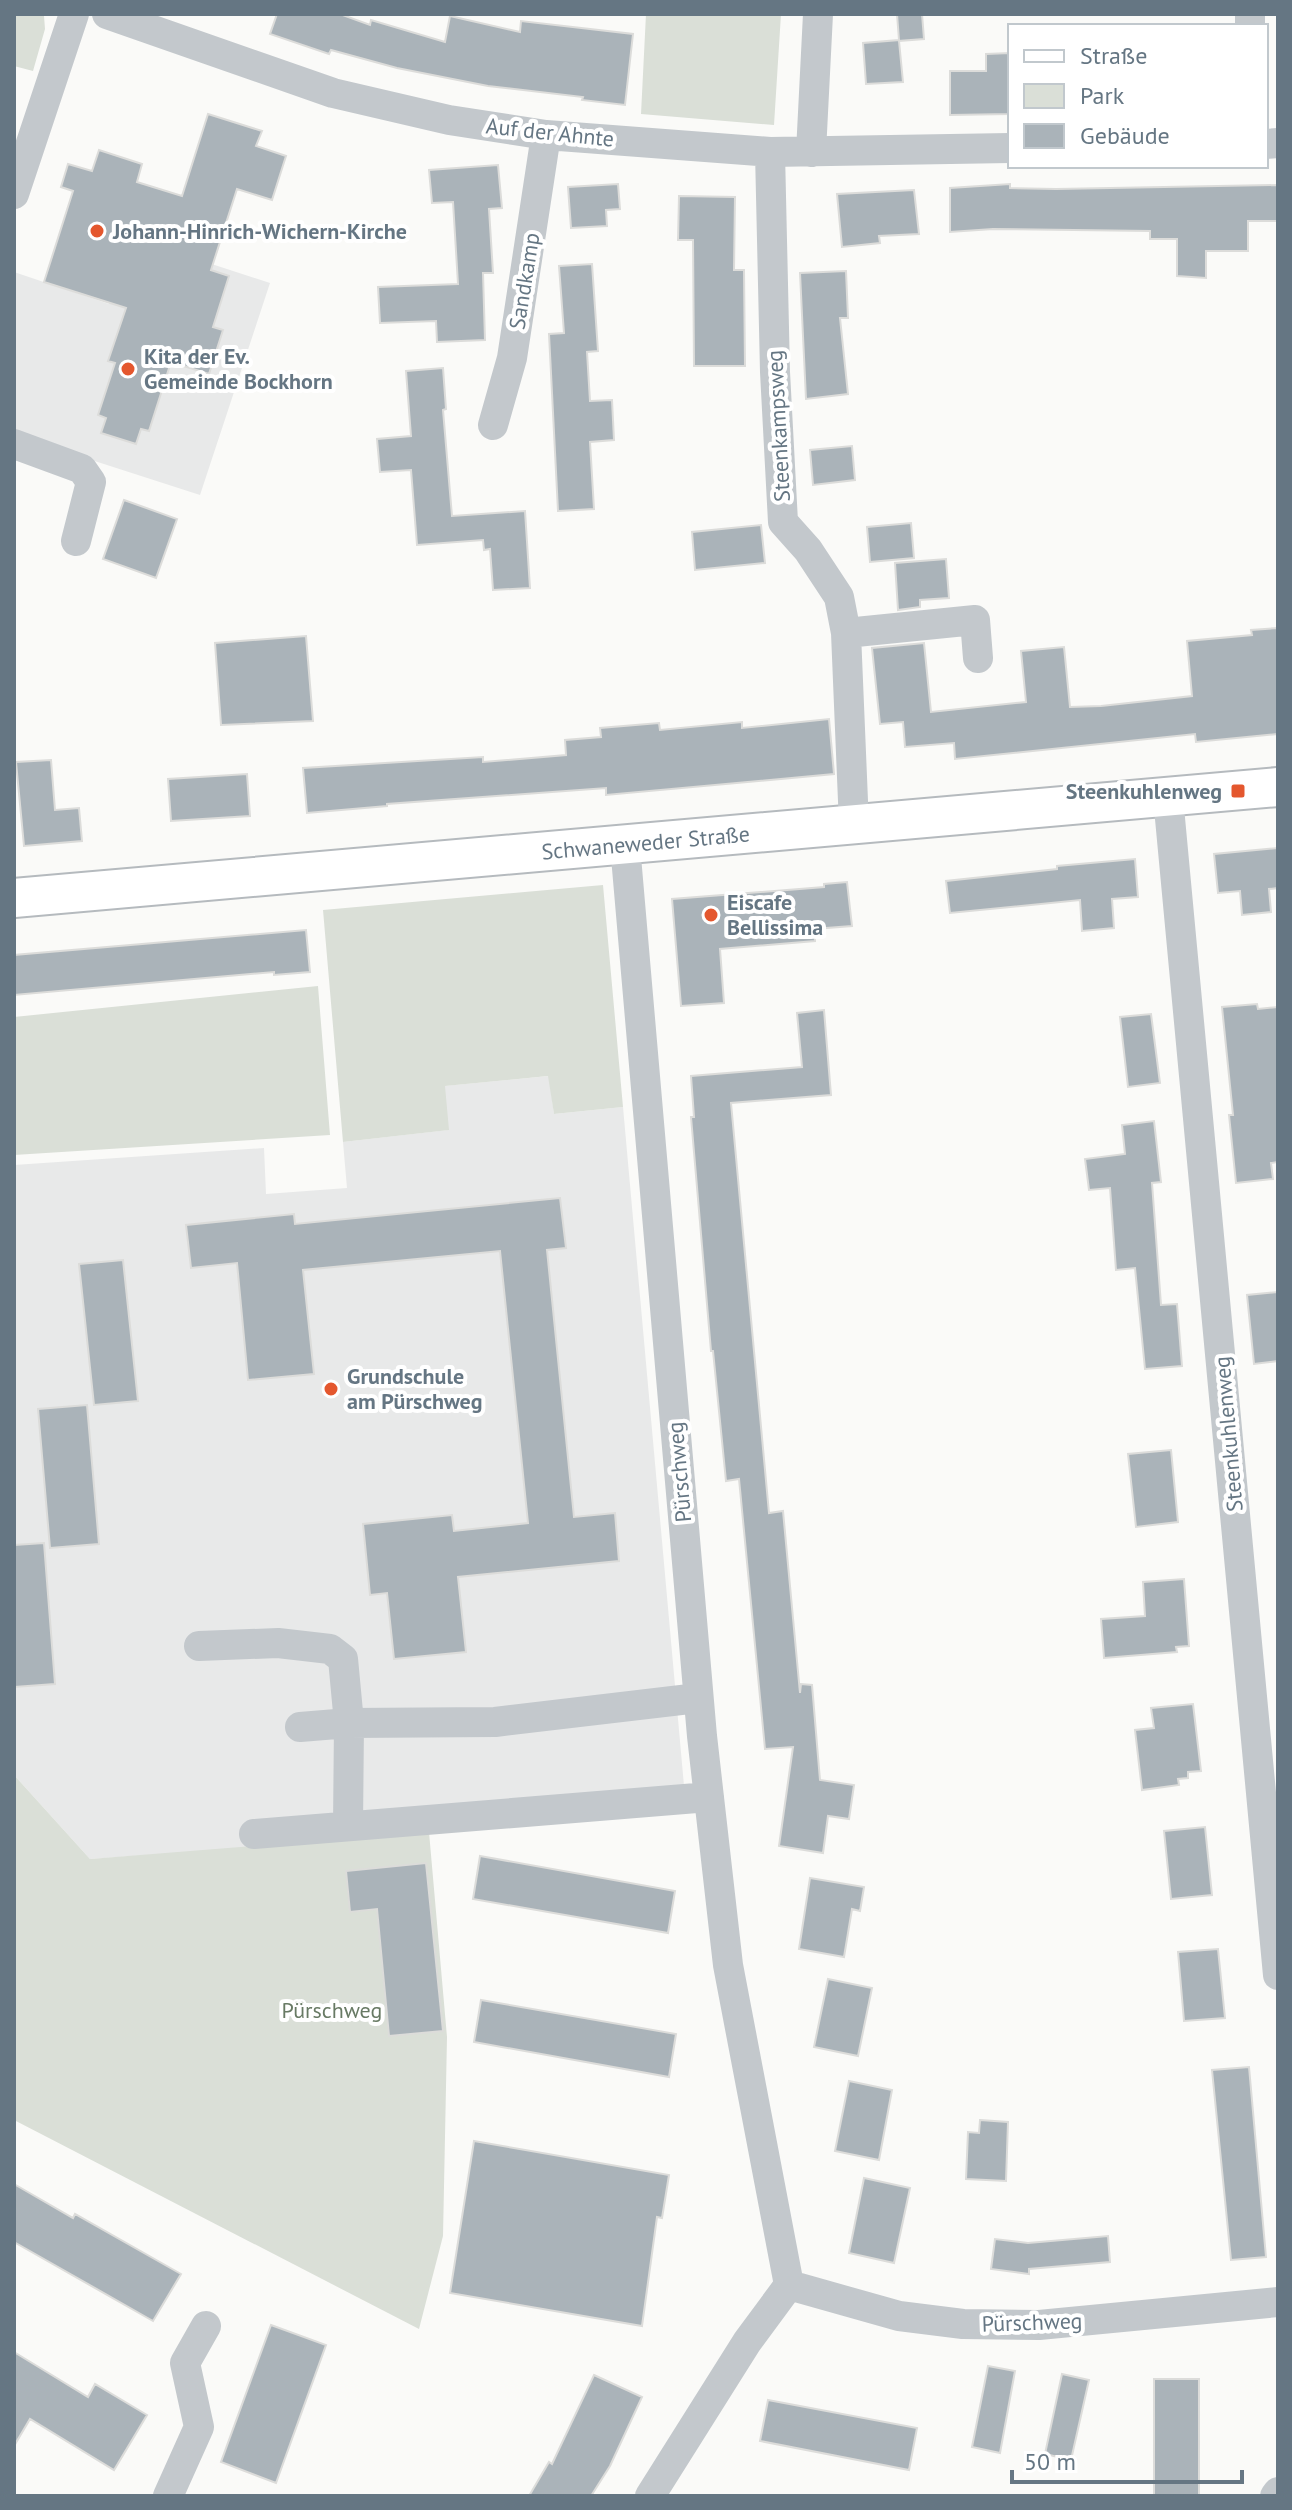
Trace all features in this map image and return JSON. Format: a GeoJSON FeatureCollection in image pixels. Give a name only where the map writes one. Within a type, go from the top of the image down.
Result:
{"type":"FeatureCollection","features":[{"type":"Feature","properties":{"kind":"main road","name":"Schwaneweder Straße"},"geometry":{"type":"LineString","coordinates":[[14,898],[1278,787]]}},
{"type":"Feature","properties":{"kind":"street"},"geometry":{"type":"LineString","coordinates":[[14,194],[74,14]]}},
{"type":"Feature","properties":{"kind":"street","name":"Auf der Ahnte"},"geometry":{"type":"LineString","coordinates":[[107,14],[333,93],[449,120],[546,135],[770,152],[1008,148]]}},
{"type":"Feature","properties":{"kind":"street"},"geometry":{"type":"LineString","coordinates":[[811,152],[818,14]]}},
{"type":"Feature","properties":{"kind":"street","name":"Sandkamp"},"geometry":{"type":"LineString","coordinates":[[493,425],[512,358],[546,135]]}},
{"type":"Feature","properties":{"kind":"street","name":"Steenkampsweg"},"geometry":{"type":"LineString","coordinates":[[770,152],[775,372],[783,522],[808,550],[839,597],[846,633],[854,825]]}},
{"type":"Feature","properties":{"kind":"street"},"geometry":{"type":"LineString","coordinates":[[14,444],[82,469],[91,482],[76,541]]}},
{"type":"Feature","properties":{"kind":"street"},"geometry":{"type":"LineString","coordinates":[[846,633],[975,620],[978,658]]}},
{"type":"Feature","properties":{"kind":"street","name":"Steenkuhlenweg"},"geometry":{"type":"LineString","coordinates":[[1168,797],[1278,1975]]}},
{"type":"Feature","properties":{"kind":"street","name":"Pürschweg"},"geometry":{"type":"LineString","coordinates":[[625,845],[698,1698],[728,1965],[789,2285],[899,2316],[963,2324],[1039,2325],[1278,2302]]}},
{"type":"Feature","properties":{"kind":"street"},"geometry":{"type":"LineString","coordinates":[[199,1646],[278,1643],[330,1649],[343,1659],[349,1723],[348,1826]]}},
{"type":"Feature","properties":{"kind":"street"},"geometry":{"type":"LineString","coordinates":[[300,1727],[349,1723],[495,1722],[698,1698]]}},
{"type":"Feature","properties":{"kind":"street"},"geometry":{"type":"LineString","coordinates":[[254,1834],[709,1797]]}},
{"type":"Feature","properties":{"kind":"street"},"geometry":{"type":"LineString","coordinates":[[650,2496],[747,2342],[789,2285]]}},
{"type":"Feature","properties":{"kind":"street"},"geometry":{"type":"LineString","coordinates":[[168,2496],[199,2427],[185,2363],[206,2326]]}},
{"type":"Feature","properties":{"kind":"shaded area","name":"Kita der Ev. Gemeinde Bockhorn"},"geometry":{"type":"Polygon","coordinates":[[[132,238],[270,283],[200,495],[14,435],[14,272],[109,304],[132,238]]]}},
{"type":"Feature","properties":{"kind":"shaded area","name":"Grundschule am Pürschweg"},"geometry":{"type":"Polygon","coordinates":[[[549,1076],[554,1114],[623,1107],[686,1808],[90,1859],[14,1775],[14,1165],[264,1148],[266,1194],[347,1188],[343,1142],[448,1130],[444,1086],[549,1076]]]}},
{"type":"Feature","properties":{"kind":"green space"},"geometry":{"type":"Polygon","coordinates":[[[14,14],[44,16],[45,29],[33,71],[14,66],[14,14]]]}},
{"type":"Feature","properties":{"kind":"green space"},"geometry":{"type":"Polygon","coordinates":[[[646,14],[781,14],[774,125],[641,114],[646,14]]]}},
{"type":"Feature","properties":{"kind":"green space"},"geometry":{"type":"Polygon","coordinates":[[[603,885],[623,1107],[554,1114],[548,1076],[445,1086],[449,1130],[343,1142],[323,910],[603,885]]]}},
{"type":"Feature","properties":{"kind":"green space"},"geometry":{"type":"Polygon","coordinates":[[[318,986],[330,1135],[14,1155],[14,1017],[318,986]]]}},
{"type":"Feature","properties":{"kind":"green space"},"geometry":{"type":"Polygon","coordinates":[[[14,1775],[90,1859],[429,1832],[447,2037],[443,2236],[419,2329],[14,2120],[14,1775]]]}},
{"type":"Feature","properties":{"kind":"building"},"geometry":{"type":"Polygon","coordinates":[[[277,14],[340,14],[370,25],[371,20],[445,42],[450,16],[520,32],[521,21],[633,34],[625,105],[488,86],[397,68],[331,50],[329,54],[270,34],[277,14]]]}},
{"type":"Feature","properties":{"kind":"building"},"geometry":{"type":"Polygon","coordinates":[[[897,14],[922,14],[924,39],[899,41],[903,82],[866,84],[863,43],[899,40],[897,14]]]}},
{"type":"Feature","properties":{"kind":"building"},"geometry":{"type":"Polygon","coordinates":[[[1008,53],[1008,114],[950,115],[950,71],[986,71],[986,54],[1008,53]]]}},
{"type":"Feature","properties":{"kind":"building"},"geometry":{"type":"Polygon","coordinates":[[[208,114],[262,131],[256,146],[286,156],[272,200],[237,189],[211,270],[229,276],[213,327],[223,330],[209,374],[171,362],[149,431],[141,429],[136,444],[101,433],[106,418],[98,415],[115,363],[108,361],[126,308],[44,282],[73,191],[61,187],[68,164],[92,171],[99,150],[142,164],[137,182],[182,196],[208,114]]]}},
{"type":"Feature","properties":{"kind":"building"},"geometry":{"type":"Polygon","coordinates":[[[498,165],[502,208],[489,209],[493,273],[483,273],[485,340],[437,342],[436,321],[380,323],[378,287],[458,284],[453,202],[432,203],[429,170],[498,165]]]}},
{"type":"Feature","properties":{"kind":"building"},"geometry":{"type":"Polygon","coordinates":[[[618,184],[620,209],[606,210],[607,226],[571,228],[568,187],[618,184]]]}},
{"type":"Feature","properties":{"kind":"building"},"geometry":{"type":"Polygon","coordinates":[[[1010,184],[1010,188],[1056,189],[1278,185],[1278,221],[1248,221],[1248,251],[1206,251],[1206,278],[1177,276],[1177,239],[1150,239],[1150,231],[993,229],[950,232],[950,188],[1010,184]]]}},
{"type":"Feature","properties":{"kind":"building"},"geometry":{"type":"Polygon","coordinates":[[[914,190],[919,234],[879,236],[880,243],[842,247],[837,194],[914,190]]]}},
{"type":"Feature","properties":{"kind":"building"},"geometry":{"type":"Polygon","coordinates":[[[679,196],[735,197],[734,270],[744,270],[745,366],[694,366],[693,240],[678,240],[679,196]]]}},
{"type":"Feature","properties":{"kind":"building"},"geometry":{"type":"Polygon","coordinates":[[[592,264],[598,351],[587,352],[590,401],[612,400],[614,440],[590,442],[594,509],[558,511],[549,334],[564,333],[559,266],[592,264]]]}},
{"type":"Feature","properties":{"kind":"building"},"geometry":{"type":"Polygon","coordinates":[[[846,271],[848,318],[840,318],[848,394],[806,399],[800,273],[846,271]]]}},
{"type":"Feature","properties":{"kind":"building"},"geometry":{"type":"Polygon","coordinates":[[[443,368],[446,409],[443,410],[452,516],[525,511],[530,588],[493,590],[490,549],[484,550],[483,540],[417,545],[411,470],[380,472],[377,439],[411,436],[406,371],[443,368]]]}},
{"type":"Feature","properties":{"kind":"building"},"geometry":{"type":"Polygon","coordinates":[[[852,446],[855,480],[813,485],[810,450],[852,446]]]}},
{"type":"Feature","properties":{"kind":"building"},"geometry":{"type":"Polygon","coordinates":[[[124,500],[177,519],[156,578],[103,559],[124,500]]]}},
{"type":"Feature","properties":{"kind":"building"},"geometry":{"type":"Polygon","coordinates":[[[911,523],[914,558],[870,562],[867,527],[911,523]]]}},
{"type":"Feature","properties":{"kind":"building"},"geometry":{"type":"Polygon","coordinates":[[[761,525],[765,563],[695,570],[692,532],[761,525]]]}},
{"type":"Feature","properties":{"kind":"building"},"geometry":{"type":"Polygon","coordinates":[[[946,559],[949,598],[920,600],[920,607],[898,610],[895,563],[946,559]]]}},
{"type":"Feature","properties":{"kind":"building"},"geometry":{"type":"Polygon","coordinates":[[[1278,628],[1278,734],[1196,742],[1195,734],[955,759],[954,743],[905,747],[903,722],[880,724],[872,648],[924,643],[931,712],[1026,702],[1021,651],[1064,647],[1070,707],[1101,706],[1192,696],[1187,641],[1252,635],[1251,630],[1278,628]]]}},
{"type":"Feature","properties":{"kind":"building"},"geometry":{"type":"Polygon","coordinates":[[[306,636],[313,721],[221,725],[215,643],[306,636]]]}},
{"type":"Feature","properties":{"kind":"building"},"geometry":{"type":"Polygon","coordinates":[[[829,719],[834,774],[606,795],[606,788],[307,813],[303,768],[483,757],[483,762],[566,755],[565,740],[601,737],[600,728],[659,723],[660,730],[742,722],[742,728],[829,719]]]}},
{"type":"Feature","properties":{"kind":"building"},"geometry":{"type":"Polygon","coordinates":[[[51,760],[55,810],[79,808],[82,841],[24,846],[16,762],[51,760]]]}},
{"type":"Feature","properties":{"kind":"building"},"geometry":{"type":"Polygon","coordinates":[[[247,774],[250,816],[171,821],[168,779],[247,774]]]}},
{"type":"Feature","properties":{"kind":"building"},"geometry":{"type":"Polygon","coordinates":[[[1278,848],[1278,888],[1269,889],[1271,912],[1242,915],[1240,891],[1218,893],[1214,854],[1278,848]]]}},
{"type":"Feature","properties":{"kind":"building"},"geometry":{"type":"Polygon","coordinates":[[[1135,859],[1138,897],[1112,899],[1114,928],[1082,931],[1080,900],[950,913],[946,881],[1135,859]]]}},
{"type":"Feature","properties":{"kind":"building"},"geometry":{"type":"Polygon","coordinates":[[[847,882],[852,926],[814,929],[815,941],[720,949],[724,1003],[681,1006],[672,899],[824,887],[824,884],[847,882]]]}},
{"type":"Feature","properties":{"kind":"building"},"geometry":{"type":"Polygon","coordinates":[[[306,930],[310,972],[274,975],[274,972],[14,995],[14,955],[306,930]]]}},
{"type":"Feature","properties":{"kind":"building"},"geometry":{"type":"Polygon","coordinates":[[[1257,1004],[1258,1009],[1278,1007],[1278,1162],[1271,1163],[1273,1179],[1236,1183],[1229,1115],[1233,1115],[1222,1007],[1257,1004]]]}},
{"type":"Feature","properties":{"kind":"building"},"geometry":{"type":"Polygon","coordinates":[[[824,1010],[831,1095],[731,1103],[769,1513],[783,1511],[800,1693],[801,1684],[812,1685],[820,1780],[854,1785],[849,1819],[828,1816],[823,1853],[779,1846],[793,1747],[765,1749],[739,1479],[726,1481],[711,1351],[691,1117],[694,1117],[691,1076],[802,1067],[797,1013],[824,1010]]]}},
{"type":"Feature","properties":{"kind":"building"},"geometry":{"type":"Polygon","coordinates":[[[1151,1014],[1160,1083],[1128,1087],[1120,1017],[1151,1014]]]}},
{"type":"Feature","properties":{"kind":"building"},"geometry":{"type":"Polygon","coordinates":[[[1154,1121],[1161,1182],[1152,1183],[1161,1305],[1177,1304],[1182,1366],[1145,1369],[1135,1268],[1116,1270],[1110,1188],[1089,1190],[1085,1159],[1125,1154],[1122,1125],[1154,1121]]]}},
{"type":"Feature","properties":{"kind":"building"},"geometry":{"type":"Polygon","coordinates":[[[560,1198],[566,1248],[547,1250],[574,1517],[615,1513],[619,1561],[458,1577],[466,1652],[394,1659],[387,1593],[370,1595],[363,1524],[452,1515],[454,1531],[528,1523],[500,1251],[303,1270],[314,1374],[248,1380],[237,1263],[191,1268],[186,1225],[294,1214],[295,1224],[560,1198]]]}},
{"type":"Feature","properties":{"kind":"building"},"geometry":{"type":"Polygon","coordinates":[[[123,1260],[138,1401],[94,1405],[79,1264],[123,1260]]]}},
{"type":"Feature","properties":{"kind":"building"},"geometry":{"type":"Polygon","coordinates":[[[1278,1292],[1278,1361],[1254,1364],[1247,1295],[1278,1292]]]}},
{"type":"Feature","properties":{"kind":"building"},"geometry":{"type":"Polygon","coordinates":[[[87,1405],[99,1544],[50,1548],[38,1409],[87,1405]]]}},
{"type":"Feature","properties":{"kind":"building"},"geometry":{"type":"Polygon","coordinates":[[[1171,1450],[1178,1522],[1136,1527],[1128,1454],[1171,1450]]]}},
{"type":"Feature","properties":{"kind":"building"},"geometry":{"type":"Polygon","coordinates":[[[44,1543],[55,1684],[14,1687],[14,1545],[44,1543]]]}},
{"type":"Feature","properties":{"kind":"building"},"geometry":{"type":"Polygon","coordinates":[[[1184,1579],[1189,1646],[1176,1647],[1177,1652],[1104,1658],[1101,1619],[1145,1616],[1143,1582],[1184,1579]]]}},
{"type":"Feature","properties":{"kind":"building"},"geometry":{"type":"Polygon","coordinates":[[[1193,1704],[1201,1771],[1188,1772],[1188,1778],[1178,1779],[1179,1785],[1142,1790],[1135,1730],[1154,1728],[1151,1708],[1193,1704]]]}},
{"type":"Feature","properties":{"kind":"building"},"geometry":{"type":"Polygon","coordinates":[[[1205,1827],[1212,1895],[1171,1899],[1164,1831],[1205,1827]]]}},
{"type":"Feature","properties":{"kind":"building"},"geometry":{"type":"Polygon","coordinates":[[[480,1856],[675,1891],[668,1933],[473,1899],[480,1856]]]}},
{"type":"Feature","properties":{"kind":"building"},"geometry":{"type":"Polygon","coordinates":[[[426,1863],[443,2031],[389,2036],[377,1909],[350,1912],[346,1871],[426,1863]]]}},
{"type":"Feature","properties":{"kind":"building"},"geometry":{"type":"Polygon","coordinates":[[[810,1878],[864,1887],[860,1911],[852,1909],[844,1957],[799,1949],[810,1878]]]}},
{"type":"Feature","properties":{"kind":"building"},"geometry":{"type":"Polygon","coordinates":[[[1218,1949],[1225,2018],[1184,2021],[1178,1952],[1218,1949]]]}},
{"type":"Feature","properties":{"kind":"building"},"geometry":{"type":"Polygon","coordinates":[[[828,1979],[872,1988],[858,2056],[814,2047],[828,1979]]]}},
{"type":"Feature","properties":{"kind":"building"},"geometry":{"type":"Polygon","coordinates":[[[481,2000],[676,2034],[669,2077],[474,2042],[481,2000]]]}},
{"type":"Feature","properties":{"kind":"building"},"geometry":{"type":"Polygon","coordinates":[[[1249,2067],[1266,2257],[1231,2260],[1212,2070],[1249,2067]]]}},
{"type":"Feature","properties":{"kind":"building"},"geometry":{"type":"Polygon","coordinates":[[[849,2081],[892,2090],[879,2160],[835,2151],[849,2081]]]}},
{"type":"Feature","properties":{"kind":"building"},"geometry":{"type":"Polygon","coordinates":[[[980,2120],[1008,2122],[1006,2181],[966,2179],[968,2132],[979,2133],[980,2120]]]}},
{"type":"Feature","properties":{"kind":"building"},"geometry":{"type":"Polygon","coordinates":[[[474,2141],[669,2175],[662,2218],[657,2217],[642,2326],[450,2293],[474,2141]]]}},
{"type":"Feature","properties":{"kind":"building"},"geometry":{"type":"Polygon","coordinates":[[[864,2178],[910,2188],[894,2263],[849,2253],[864,2178]]]}},
{"type":"Feature","properties":{"kind":"building"},"geometry":{"type":"Polygon","coordinates":[[[14,2184],[73,2218],[75,2214],[181,2274],[153,2321],[14,2242],[14,2184]]]}},
{"type":"Feature","properties":{"kind":"building"},"geometry":{"type":"Polygon","coordinates":[[[1108,2236],[1110,2262],[1029,2269],[1029,2274],[991,2269],[995,2239],[1028,2243],[1108,2236]]]}},
{"type":"Feature","properties":{"kind":"building"},"geometry":{"type":"Polygon","coordinates":[[[271,2325],[326,2345],[276,2483],[221,2462],[271,2325]]]}},
{"type":"Feature","properties":{"kind":"building"},"geometry":{"type":"Polygon","coordinates":[[[14,2352],[88,2397],[95,2384],[147,2415],[114,2470],[30,2419],[14,2446],[14,2352]]]}},
{"type":"Feature","properties":{"kind":"building"},"geometry":{"type":"Polygon","coordinates":[[[988,2366],[1015,2371],[1000,2453],[972,2447],[988,2366]]]}},
{"type":"Feature","properties":{"kind":"building"},"geometry":{"type":"Polygon","coordinates":[[[1062,2374],[1089,2380],[1071,2460],[1045,2454],[1062,2374]]]}},
{"type":"Feature","properties":{"kind":"building"},"geometry":{"type":"Polygon","coordinates":[[[594,2375],[642,2397],[610,2466],[591,2496],[529,2496],[549,2462],[552,2464],[594,2375]]]}},
{"type":"Feature","properties":{"kind":"building"},"geometry":{"type":"Polygon","coordinates":[[[1154,2379],[1199,2379],[1199,2496],[1154,2496],[1154,2379]]]}},
{"type":"Feature","properties":{"kind":"building"},"geometry":{"type":"Polygon","coordinates":[[[768,2400],[917,2428],[909,2470],[760,2441],[768,2400]]]}},
{"type":"Feature","properties":{"kind":"place","name":"Johann-Hinrich-Wichern-Kirche"},"geometry":{"type":"Point","coordinates":[97,231]}},
{"type":"Feature","properties":{"kind":"place","name":"Kita der Ev. Gemeinde Bockhorn"},"geometry":{"type":"Point","coordinates":[128,369]}},
{"type":"Feature","properties":{"kind":"place","name":"Steenkuhlenweg"},"geometry":{"type":"Point","coordinates":[1238,791]}},
{"type":"Feature","properties":{"kind":"place","name":"Eiscafe Bellissima"},"geometry":{"type":"Point","coordinates":[711,915]}},
{"type":"Feature","properties":{"kind":"place","name":"Grundschule am Pürschweg"},"geometry":{"type":"Point","coordinates":[331,1389]}}]}
